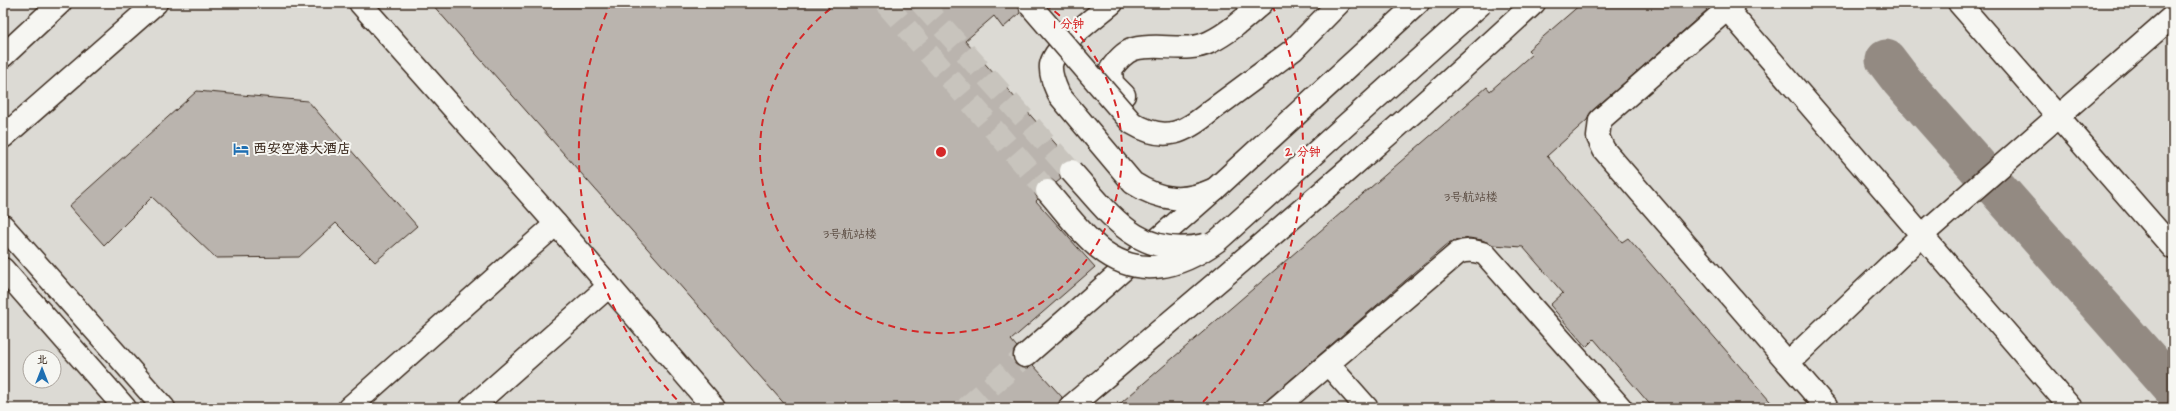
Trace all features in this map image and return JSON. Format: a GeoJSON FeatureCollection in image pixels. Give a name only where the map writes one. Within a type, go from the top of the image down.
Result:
{"type":"FeatureCollection","features":[{"type":"Feature","properties":{"kind":"main road"},"geometry":{"type":"LineString","coordinates":[[3,56],[60,3]]}},
{"type":"Feature","properties":{"kind":"main road"},"geometry":{"type":"LineString","coordinates":[[3,137],[156,3]]}},
{"type":"Feature","properties":{"kind":"main road"},"geometry":{"type":"LineString","coordinates":[[360,3],[556,224],[714,408]]}},
{"type":"Feature","properties":{"kind":"main road"},"geometry":{"type":"LineString","coordinates":[[1112,3],[1056,52],[1051,65],[1053,82],[1059,95],[1133,183],[1148,193],[1167,198],[1182,199],[1215,189]]}},
{"type":"Feature","properties":{"kind":"main road"},"geometry":{"type":"LineString","coordinates":[[1124,95],[1112,83],[1111,69],[1120,57],[1133,49],[1188,48],[1210,42],[1242,20],[1262,3]]}},
{"type":"Feature","properties":{"kind":"main road"},"geometry":{"type":"LineString","coordinates":[[1030,5],[1132,122],[1148,132],[1182,132],[1195,124],[1293,50],[1339,3]]}},
{"type":"Feature","properties":{"kind":"main road"},"geometry":{"type":"LineString","coordinates":[[1025,356],[1215,189],[1418,3]]}},
{"type":"Feature","properties":{"kind":"main road"},"geometry":{"type":"LineString","coordinates":[[1048,191],[1099,248],[1113,258],[1129,264],[1149,267],[1166,267],[1184,261],[1202,252],[1217,241],[1482,3]]}},
{"type":"Feature","properties":{"kind":"main road"},"geometry":{"type":"LineString","coordinates":[[1070,407],[1366,155],[1440,90],[1534,3]]}},
{"type":"Feature","properties":{"kind":"main road"},"geometry":{"type":"LineString","coordinates":[[1959,3],[2173,248]]}},
{"type":"Feature","properties":{"kind":"main road"},"geometry":{"type":"LineString","coordinates":[[1827,408],[1604,150],[1598,137],[1600,120],[1731,6],[1922,235],[2071,408]]}},
{"type":"Feature","properties":{"kind":"main road"},"geometry":{"type":"LineString","coordinates":[[1788,363],[1922,235],[2173,16]]}},
{"type":"Feature","properties":{"kind":"main road"},"geometry":{"type":"LineString","coordinates":[[1070,171],[1117,223],[1130,233],[1143,240],[1160,246],[1176,248],[1192,248],[1217,241]]}},
{"type":"Feature","properties":{"kind":"main road"},"geometry":{"type":"LineString","coordinates":[[349,408],[556,224]]}},
{"type":"Feature","properties":{"kind":"main road"},"geometry":{"type":"LineString","coordinates":[[3,226],[164,408]]}},
{"type":"Feature","properties":{"kind":"main road"},"geometry":{"type":"LineString","coordinates":[[1276,408],[1458,253],[1475,251],[1485,254],[1621,408]]}},
{"type":"Feature","properties":{"kind":"main road"},"geometry":{"type":"LineString","coordinates":[[3,269],[125,408]]}},
{"type":"Feature","properties":{"kind":"main road"},"geometry":{"type":"LineString","coordinates":[[471,408],[609,286]]}},
{"type":"Feature","properties":{"kind":"main road"},"geometry":{"type":"LineString","coordinates":[[1328,364],[1367,408]]}},
{"type":"Feature","properties":{"kind":"shaded area"},"geometry":{"type":"Polygon","coordinates":[[[3,3],[2173,3],[2173,408],[3,408],[3,3]]]}},
{"type":"Feature","properties":{"kind":"building"},"geometry":{"type":"Polygon","coordinates":[[[431,3],[1018,3],[1020,13],[1003,28],[994,16],[965,41],[1069,159],[1063,161],[1059,167],[1061,179],[1056,183],[1051,179],[1045,179],[1039,182],[1035,187],[1035,194],[1038,199],[1036,201],[1095,267],[1011,340],[1017,347],[1013,352],[1015,364],[1021,368],[1028,368],[1033,365],[1062,397],[1058,408],[788,408],[431,3]]]}},
{"type":"Feature","properties":{"kind":"building"},"geometry":{"type":"Polygon","coordinates":[[[1582,3],[1701,3],[1707,10],[1592,111],[1587,120],[1547,156],[1622,242],[1628,238],[1776,408],[1653,408],[1594,339],[1586,347],[1550,305],[1563,293],[1523,247],[1493,245],[1482,240],[1469,238],[1450,242],[1258,408],[1115,408],[1487,87],[1490,91],[1532,54],[1528,50],[1582,3]]]}},
{"type":"Feature","properties":{"kind":"building","name":"西安空港大酒店"},"geometry":{"type":"Polygon","coordinates":[[[197,91],[308,101],[417,226],[375,262],[336,223],[299,257],[216,258],[152,197],[104,245],[69,206],[197,91]]]}},
{"type":"Feature","properties":{"kind":"taxiway"},"geometry":{"type":"LineString","coordinates":[[1886,60],[1902,81],[2173,388]]}},
{"type":"Feature","properties":{"kind":"tunnel"},"geometry":{"type":"LineString","coordinates":[[885,3],[1047,191]]}},
{"type":"Feature","properties":{"kind":"tunnel"},"geometry":{"type":"LineString","coordinates":[[921,3],[1071,171]]}},
{"type":"Feature","properties":{"kind":"tunnel"},"geometry":{"type":"LineString","coordinates":[[966,408],[1025,356]]}},
{"type":"Feature","properties":{"kind":"place","name":"西安空港大酒店"},"geometry":{"type":"Point","coordinates":[241,149]}}]}
